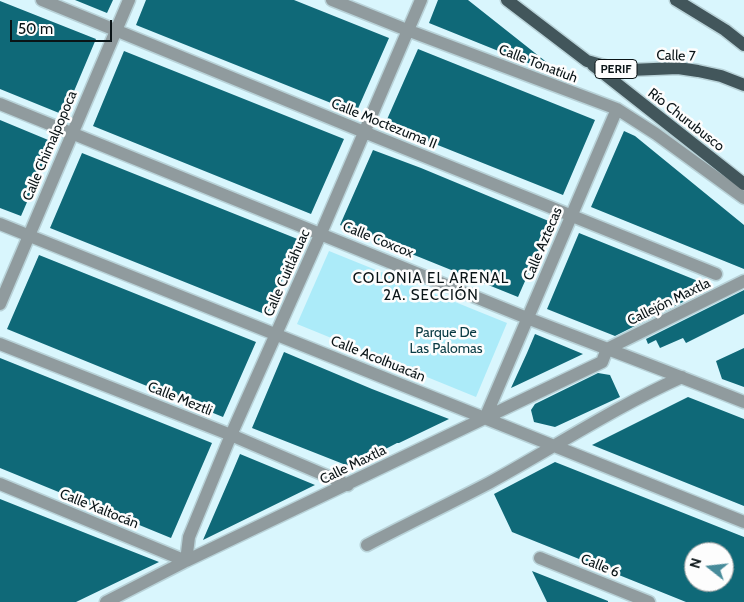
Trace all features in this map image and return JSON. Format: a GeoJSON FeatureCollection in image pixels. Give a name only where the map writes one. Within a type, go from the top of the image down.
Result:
{"type":"FeatureCollection","features":[{"type":"Feature","properties":{"kind":"main road","name":"Calle 7"},"geometry":{"type":"LineString","coordinates":[[506,0],[587,61],[612,68],[630,70],[678,68],[698,71],[721,76],[744,85]]}},
{"type":"Feature","properties":{"kind":"main road"},"geometry":{"type":"LineString","coordinates":[[676,0],[725,30],[744,45]]}},
{"type":"Feature","properties":{"kind":"main road","name":"Río Churubusco"},"geometry":{"type":"LineString","coordinates":[[587,61],[744,184]]}},
{"type":"Feature","properties":{"kind":"street","name":"Calle Moctezuma II"},"geometry":{"type":"LineString","coordinates":[[42,0],[716,274]]}},
{"type":"Feature","properties":{"kind":"street","name":"Calle Chimalpopoca"},"geometry":{"type":"LineString","coordinates":[[0,304],[129,0]]}},
{"type":"Feature","properties":{"kind":"street","name":"Calle Tonatiuh"},"geometry":{"type":"LineString","coordinates":[[332,0],[617,109],[656,134],[744,198]]}},
{"type":"Feature","properties":{"kind":"street","name":"Calle Cuitláhuac"},"geometry":{"type":"LineString","coordinates":[[186,561],[189,537],[231,435],[322,233],[421,0]]}},
{"type":"Feature","properties":{"kind":"street","name":"Calle Coxcox"},"geometry":{"type":"LineString","coordinates":[[0,104],[322,233],[527,318],[744,402]]}},
{"type":"Feature","properties":{"kind":"street","name":"Calle Aztecas"},"geometry":{"type":"LineString","coordinates":[[485,418],[617,109]]}},
{"type":"Feature","properties":{"kind":"street","name":"Calle Acolhuacán"},"geometry":{"type":"LineString","coordinates":[[0,224],[744,522]]}},
{"type":"Feature","properties":{"kind":"street","name":"Callejón Maxtla"},"geometry":{"type":"LineString","coordinates":[[607,349],[744,282]]}},
{"type":"Feature","properties":{"kind":"street","name":"Calle Meztli"},"geometry":{"type":"LineString","coordinates":[[0,344],[231,435],[348,485]]}},
{"type":"Feature","properties":{"kind":"street","name":"Calle Maxtla"},"geometry":{"type":"LineString","coordinates":[[106,602],[186,561],[602,362],[607,349]]}},
{"type":"Feature","properties":{"kind":"street"},"geometry":{"type":"LineString","coordinates":[[367,544],[489,483],[554,445],[682,377]]}},
{"type":"Feature","properties":{"kind":"street","name":"Calle Xaltocán"},"geometry":{"type":"LineString","coordinates":[[0,484],[186,561]]}},
{"type":"Feature","properties":{"kind":"street","name":"Calle 6"},"geometry":{"type":"LineString","coordinates":[[540,558],[649,602]]}},
{"type":"Feature","properties":{"kind":"green space","name":"Parque De Las Palomas"},"geometry":{"type":"Polygon","coordinates":[[[329,251],[507,323],[476,397],[297,324],[329,251]]]}},
{"type":"Feature","properties":{"kind":"building"},"geometry":{"type":"Polygon","coordinates":[[[75,0],[113,0],[107,13],[75,0]]]}},
{"type":"Feature","properties":{"kind":"building"},"geometry":{"type":"Polygon","coordinates":[[[146,0],[294,0],[389,38],[356,113],[136,25],[146,0]]]}},
{"type":"Feature","properties":{"kind":"building"},"geometry":{"type":"Polygon","coordinates":[[[438,0],[468,0],[559,72],[558,75],[429,23],[438,0]]]}},
{"type":"Feature","properties":{"kind":"building"},"geometry":{"type":"Polygon","coordinates":[[[0,1],[96,39],[64,115],[0,89],[0,1]]]}},
{"type":"Feature","properties":{"kind":"building"},"geometry":{"type":"Polygon","coordinates":[[[418,49],[595,120],[563,195],[385,124],[418,49]]]}},
{"type":"Feature","properties":{"kind":"building"},"geometry":{"type":"Polygon","coordinates":[[[124,51],[344,139],[311,214],[93,126],[124,51]]]}},
{"type":"Feature","properties":{"kind":"building"},"geometry":{"type":"Polygon","coordinates":[[[0,120],[53,142],[21,216],[0,208],[0,120]]]}},
{"type":"Feature","properties":{"kind":"building"},"geometry":{"type":"Polygon","coordinates":[[[624,131],[635,136],[744,225],[744,269],[591,207],[624,131]]]}},
{"type":"Feature","properties":{"kind":"building"},"geometry":{"type":"Polygon","coordinates":[[[373,150],[551,222],[518,297],[340,225],[373,150]]]}},
{"type":"Feature","properties":{"kind":"building"},"geometry":{"type":"Polygon","coordinates":[[[82,153],[300,240],[267,315],[50,228],[82,153]]]}},
{"type":"Feature","properties":{"kind":"building"},"geometry":{"type":"Polygon","coordinates":[[[579,233],[713,287],[615,336],[547,309],[579,233]]]}},
{"type":"Feature","properties":{"kind":"building"},"geometry":{"type":"Polygon","coordinates":[[[39,255],[256,342],[223,417],[7,329],[39,255]]]}},
{"type":"Feature","properties":{"kind":"building"},"geometry":{"type":"Polygon","coordinates":[[[744,290],[744,314],[686,343],[683,338],[660,348],[656,340],[648,344],[646,339],[744,290]]]}},
{"type":"Feature","properties":{"kind":"building"},"geometry":{"type":"Polygon","coordinates":[[[535,334],[583,354],[511,388],[527,353],[535,334]]]}},
{"type":"Feature","properties":{"kind":"building"},"geometry":{"type":"Polygon","coordinates":[[[744,348],[744,387],[722,379],[716,361],[744,348]]]}},
{"type":"Feature","properties":{"kind":"building"},"geometry":{"type":"Polygon","coordinates":[[[284,352],[449,419],[351,467],[252,428],[284,352]]]}},
{"type":"Feature","properties":{"kind":"building"},"geometry":{"type":"Polygon","coordinates":[[[0,358],[212,443],[171,538],[0,468],[0,358]]]}},
{"type":"Feature","properties":{"kind":"building"},"geometry":{"type":"Polygon","coordinates":[[[598,373],[610,375],[620,397],[555,427],[534,422],[531,410],[535,404],[598,373]]]}},
{"type":"Feature","properties":{"kind":"building"},"geometry":{"type":"Polygon","coordinates":[[[688,397],[744,419],[744,506],[592,445],[688,397]]]}},
{"type":"Feature","properties":{"kind":"building"},"geometry":{"type":"Polygon","coordinates":[[[240,454],[315,485],[203,540],[232,473],[240,454]]]}},
{"type":"Feature","properties":{"kind":"building"},"geometry":{"type":"Polygon","coordinates":[[[555,462],[744,537],[744,602],[686,602],[512,532],[494,494],[555,462]]]}},
{"type":"Feature","properties":{"kind":"building"},"geometry":{"type":"Polygon","coordinates":[[[0,499],[159,562],[76,602],[0,602],[0,499]]]}},
{"type":"Feature","properties":{"kind":"building"},"geometry":{"type":"Polygon","coordinates":[[[532,571],[608,601],[608,602],[547,602],[532,571]]]}},
{"type":"Feature","properties":{"kind":"district","name":"COLONIA EL ARENAL 2A. SECCIÓN"},"geometry":{"type":"Point","coordinates":[431,288]}}]}
